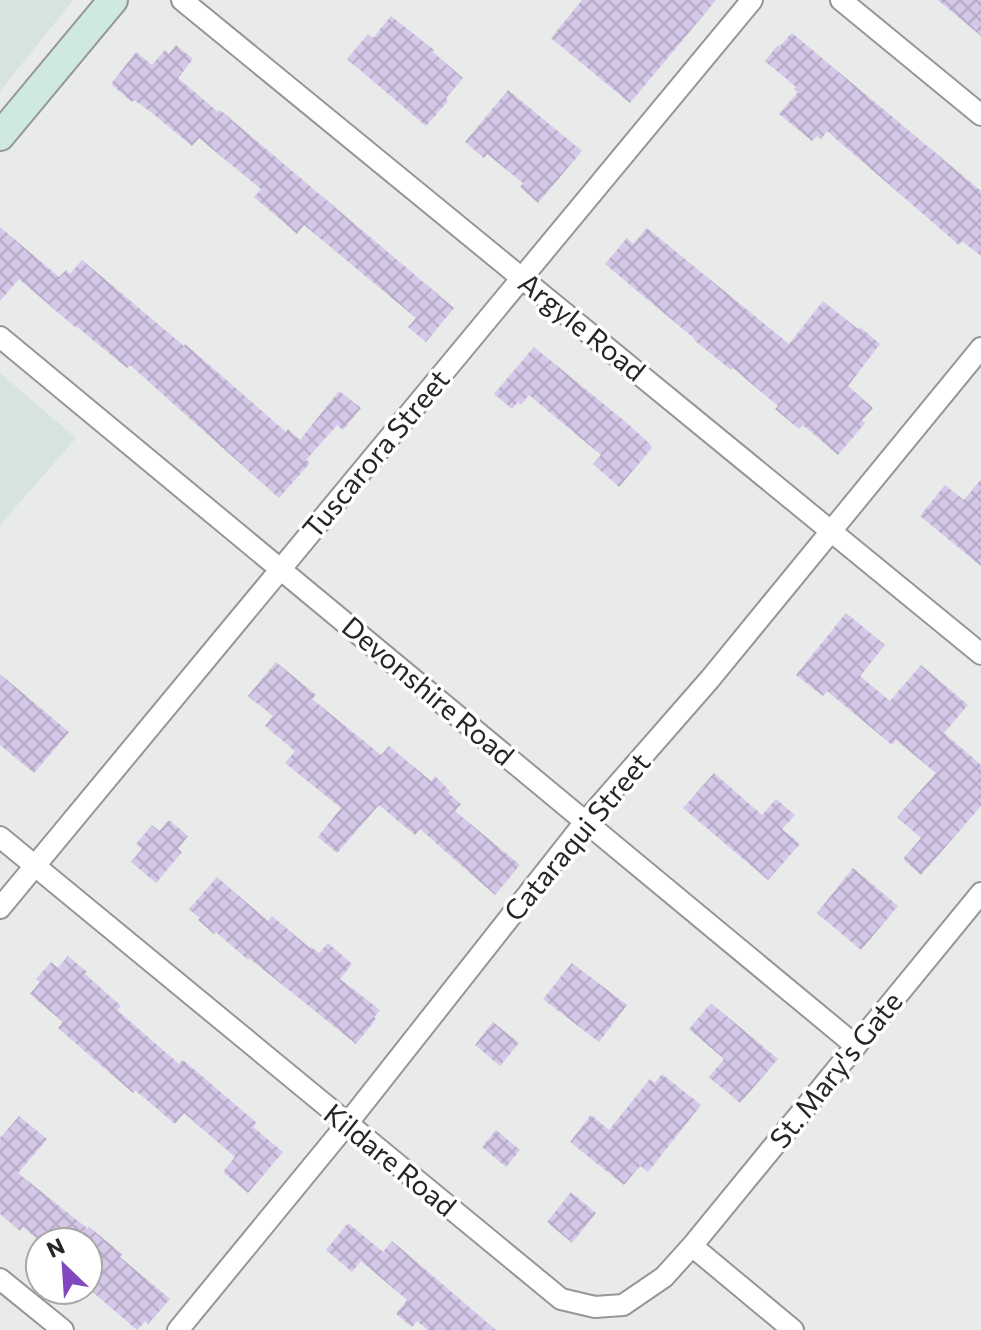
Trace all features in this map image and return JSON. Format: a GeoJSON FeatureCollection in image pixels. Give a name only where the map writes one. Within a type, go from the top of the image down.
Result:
{"type":"FeatureCollection","features":[{"type":"Feature","properties":{"kind":"main road"},"geometry":{"type":"LineString","coordinates":[[0,136],[113,0]]}},
{"type":"Feature","properties":{"kind":"street","name":"Argyle Road"},"geometry":{"type":"LineString","coordinates":[[182,0],[981,654]]}},
{"type":"Feature","properties":{"kind":"street","name":"Tuscarora Street"},"geometry":{"type":"LineString","coordinates":[[0,908],[752,0]]}},
{"type":"Feature","properties":{"kind":"street"},"geometry":{"type":"LineString","coordinates":[[841,0],[981,115]]}},
{"type":"Feature","properties":{"kind":"street","name":"Devonshire Road"},"geometry":{"type":"LineString","coordinates":[[0,337],[856,1046]]}},
{"type":"Feature","properties":{"kind":"street","name":"Cataraqui Street"},"geometry":{"type":"LineString","coordinates":[[178,1330],[347,1124],[585,822],[710,679],[981,348]]}},
{"type":"Feature","properties":{"kind":"street","name":"Kildare Road"},"geometry":{"type":"LineString","coordinates":[[0,837],[561,1299],[595,1307],[623,1305],[664,1277],[692,1246]]}},
{"type":"Feature","properties":{"kind":"street","name":"St. Mary's Gate"},"geometry":{"type":"LineString","coordinates":[[692,1246],[981,893]]}},
{"type":"Feature","properties":{"kind":"street"},"geometry":{"type":"LineString","coordinates":[[692,1246],[793,1330]]}},
{"type":"Feature","properties":{"kind":"street"},"geometry":{"type":"LineString","coordinates":[[0,1279],[63,1330]]}},
{"type":"Feature","properties":{"kind":"shaded area"},"geometry":{"type":"Polygon","coordinates":[[[0,0],[73,0],[0,91],[0,0]]]}},
{"type":"Feature","properties":{"kind":"shaded area"},"geometry":{"type":"Polygon","coordinates":[[[0,373],[76,438],[0,525],[0,373]]]}},
{"type":"Feature","properties":{"kind":"building"},"geometry":{"type":"Polygon","coordinates":[[[582,0],[716,0],[630,103],[551,38],[582,0]]]}},
{"type":"Feature","properties":{"kind":"building"},"geometry":{"type":"Polygon","coordinates":[[[938,0],[981,0],[981,36],[938,0]]]}},
{"type":"Feature","properties":{"kind":"building"},"geometry":{"type":"Polygon","coordinates":[[[391,16],[463,78],[426,126],[347,59],[368,34],[373,38],[391,16]]]}},
{"type":"Feature","properties":{"kind":"building"},"geometry":{"type":"Polygon","coordinates":[[[792,33],[981,191],[981,256],[962,241],[959,245],[827,131],[821,139],[817,136],[812,141],[779,114],[798,92],[765,61],[792,33]]]}},
{"type":"Feature","properties":{"kind":"building"},"geometry":{"type":"Polygon","coordinates":[[[176,45],[193,59],[178,78],[454,308],[426,342],[408,327],[416,318],[304,225],[297,234],[254,197],[261,189],[199,138],[192,146],[111,84],[136,52],[152,65],[165,50],[169,54],[176,45]]]}},
{"type":"Feature","properties":{"kind":"building"},"geometry":{"type":"Polygon","coordinates":[[[508,90],[582,151],[538,203],[520,187],[523,183],[487,154],[484,158],[465,142],[508,90]]]}},
{"type":"Feature","properties":{"kind":"building"},"geometry":{"type":"Polygon","coordinates":[[[0,227],[59,277],[66,270],[70,274],[82,260],[286,432],[288,429],[300,440],[339,391],[361,408],[343,430],[337,425],[306,460],[310,463],[279,498],[130,365],[127,368],[19,279],[0,301],[0,227]]]}},
{"type":"Feature","properties":{"kind":"building"},"geometry":{"type":"Polygon","coordinates":[[[647,228],[789,344],[823,301],[880,344],[848,386],[873,408],[862,420],[865,423],[838,455],[803,425],[799,429],[775,409],[778,406],[605,264],[627,238],[633,244],[647,228]]]}},
{"type":"Feature","properties":{"kind":"building"},"geometry":{"type":"Polygon","coordinates":[[[534,347],[649,443],[652,448],[619,487],[593,464],[601,455],[529,395],[521,405],[518,402],[512,409],[494,394],[534,347]]]}},
{"type":"Feature","properties":{"kind":"building"},"geometry":{"type":"Polygon","coordinates":[[[981,479],[981,566],[920,516],[945,485],[964,500],[981,479]]]}},
{"type":"Feature","properties":{"kind":"building"},"geometry":{"type":"Polygon","coordinates":[[[846,613],[885,645],[860,676],[890,701],[921,665],[968,705],[944,733],[981,765],[981,806],[921,875],[903,859],[921,838],[897,817],[936,773],[896,740],[892,745],[827,691],[823,696],[796,675],[846,613]]]}},
{"type":"Feature","properties":{"kind":"building"},"geometry":{"type":"Polygon","coordinates":[[[276,662],[316,695],[312,699],[381,755],[389,746],[431,781],[435,776],[461,804],[455,811],[520,865],[495,895],[420,829],[415,835],[379,805],[337,853],[318,837],[341,808],[285,763],[295,751],[265,726],[273,716],[248,696],[276,662]]]}},
{"type":"Feature","properties":{"kind":"building"},"geometry":{"type":"Polygon","coordinates":[[[0,674],[69,732],[34,773],[0,745],[0,674]]]}},
{"type":"Feature","properties":{"kind":"building"},"geometry":{"type":"Polygon","coordinates":[[[714,773],[762,815],[776,799],[795,815],[782,829],[800,844],[768,880],[683,808],[714,773]]]}},
{"type":"Feature","properties":{"kind":"building"},"geometry":{"type":"Polygon","coordinates":[[[169,820],[188,836],[178,849],[182,852],[156,883],[131,862],[142,849],[136,844],[152,825],[159,831],[169,820]]]}},
{"type":"Feature","properties":{"kind":"building"},"geometry":{"type":"Polygon","coordinates":[[[853,868],[898,906],[861,950],[817,913],[853,868]]]}},
{"type":"Feature","properties":{"kind":"building"},"geometry":{"type":"Polygon","coordinates":[[[217,877],[268,921],[272,916],[319,953],[328,943],[352,964],[340,979],[380,1010],[356,1044],[198,920],[200,918],[189,909],[217,877]]]}},
{"type":"Feature","properties":{"kind":"building"},"geometry":{"type":"Polygon","coordinates":[[[68,956],[121,1006],[117,1010],[179,1064],[183,1060],[257,1123],[253,1127],[283,1152],[248,1193],[223,1172],[235,1157],[184,1113],[175,1124],[135,1090],[133,1093],[58,1028],[63,1022],[30,994],[40,982],[36,979],[51,962],[58,968],[68,956]]]}},
{"type":"Feature","properties":{"kind":"building"},"geometry":{"type":"Polygon","coordinates":[[[572,963],[627,1005],[599,1042],[543,999],[572,963]]]}},
{"type":"Feature","properties":{"kind":"building"},"geometry":{"type":"Polygon","coordinates":[[[711,1003],[778,1059],[740,1103],[709,1077],[724,1059],[689,1029],[711,1003]]]}},
{"type":"Feature","properties":{"kind":"building"},"geometry":{"type":"Polygon","coordinates":[[[493,1022],[519,1043],[500,1066],[475,1045],[493,1022]]]}},
{"type":"Feature","properties":{"kind":"building"},"geometry":{"type":"Polygon","coordinates":[[[662,1074],[701,1105],[648,1172],[640,1166],[624,1185],[570,1142],[591,1115],[609,1130],[650,1079],[655,1083],[662,1074]]]}},
{"type":"Feature","properties":{"kind":"building"},"geometry":{"type":"Polygon","coordinates":[[[19,1116],[47,1139],[18,1173],[84,1226],[24,1226],[20,1231],[0,1214],[0,1138],[19,1116]]]}},
{"type":"Feature","properties":{"kind":"building"},"geometry":{"type":"Polygon","coordinates":[[[496,1130],[520,1150],[506,1167],[482,1147],[496,1130]]]}},
{"type":"Feature","properties":{"kind":"building"},"geometry":{"type":"Polygon","coordinates":[[[571,1192],[596,1213],[572,1243],[547,1222],[571,1192]]]}},
{"type":"Feature","properties":{"kind":"building"},"geometry":{"type":"Polygon","coordinates":[[[348,1223],[383,1252],[392,1241],[496,1330],[428,1330],[417,1321],[412,1327],[396,1314],[407,1300],[361,1261],[352,1272],[326,1250],[348,1223]]]}},
{"type":"Feature","properties":{"kind":"building"},"geometry":{"type":"Polygon","coordinates":[[[104,1239],[122,1254],[120,1257],[170,1299],[148,1324],[145,1321],[137,1330],[104,1302],[104,1239]]]}}]}
